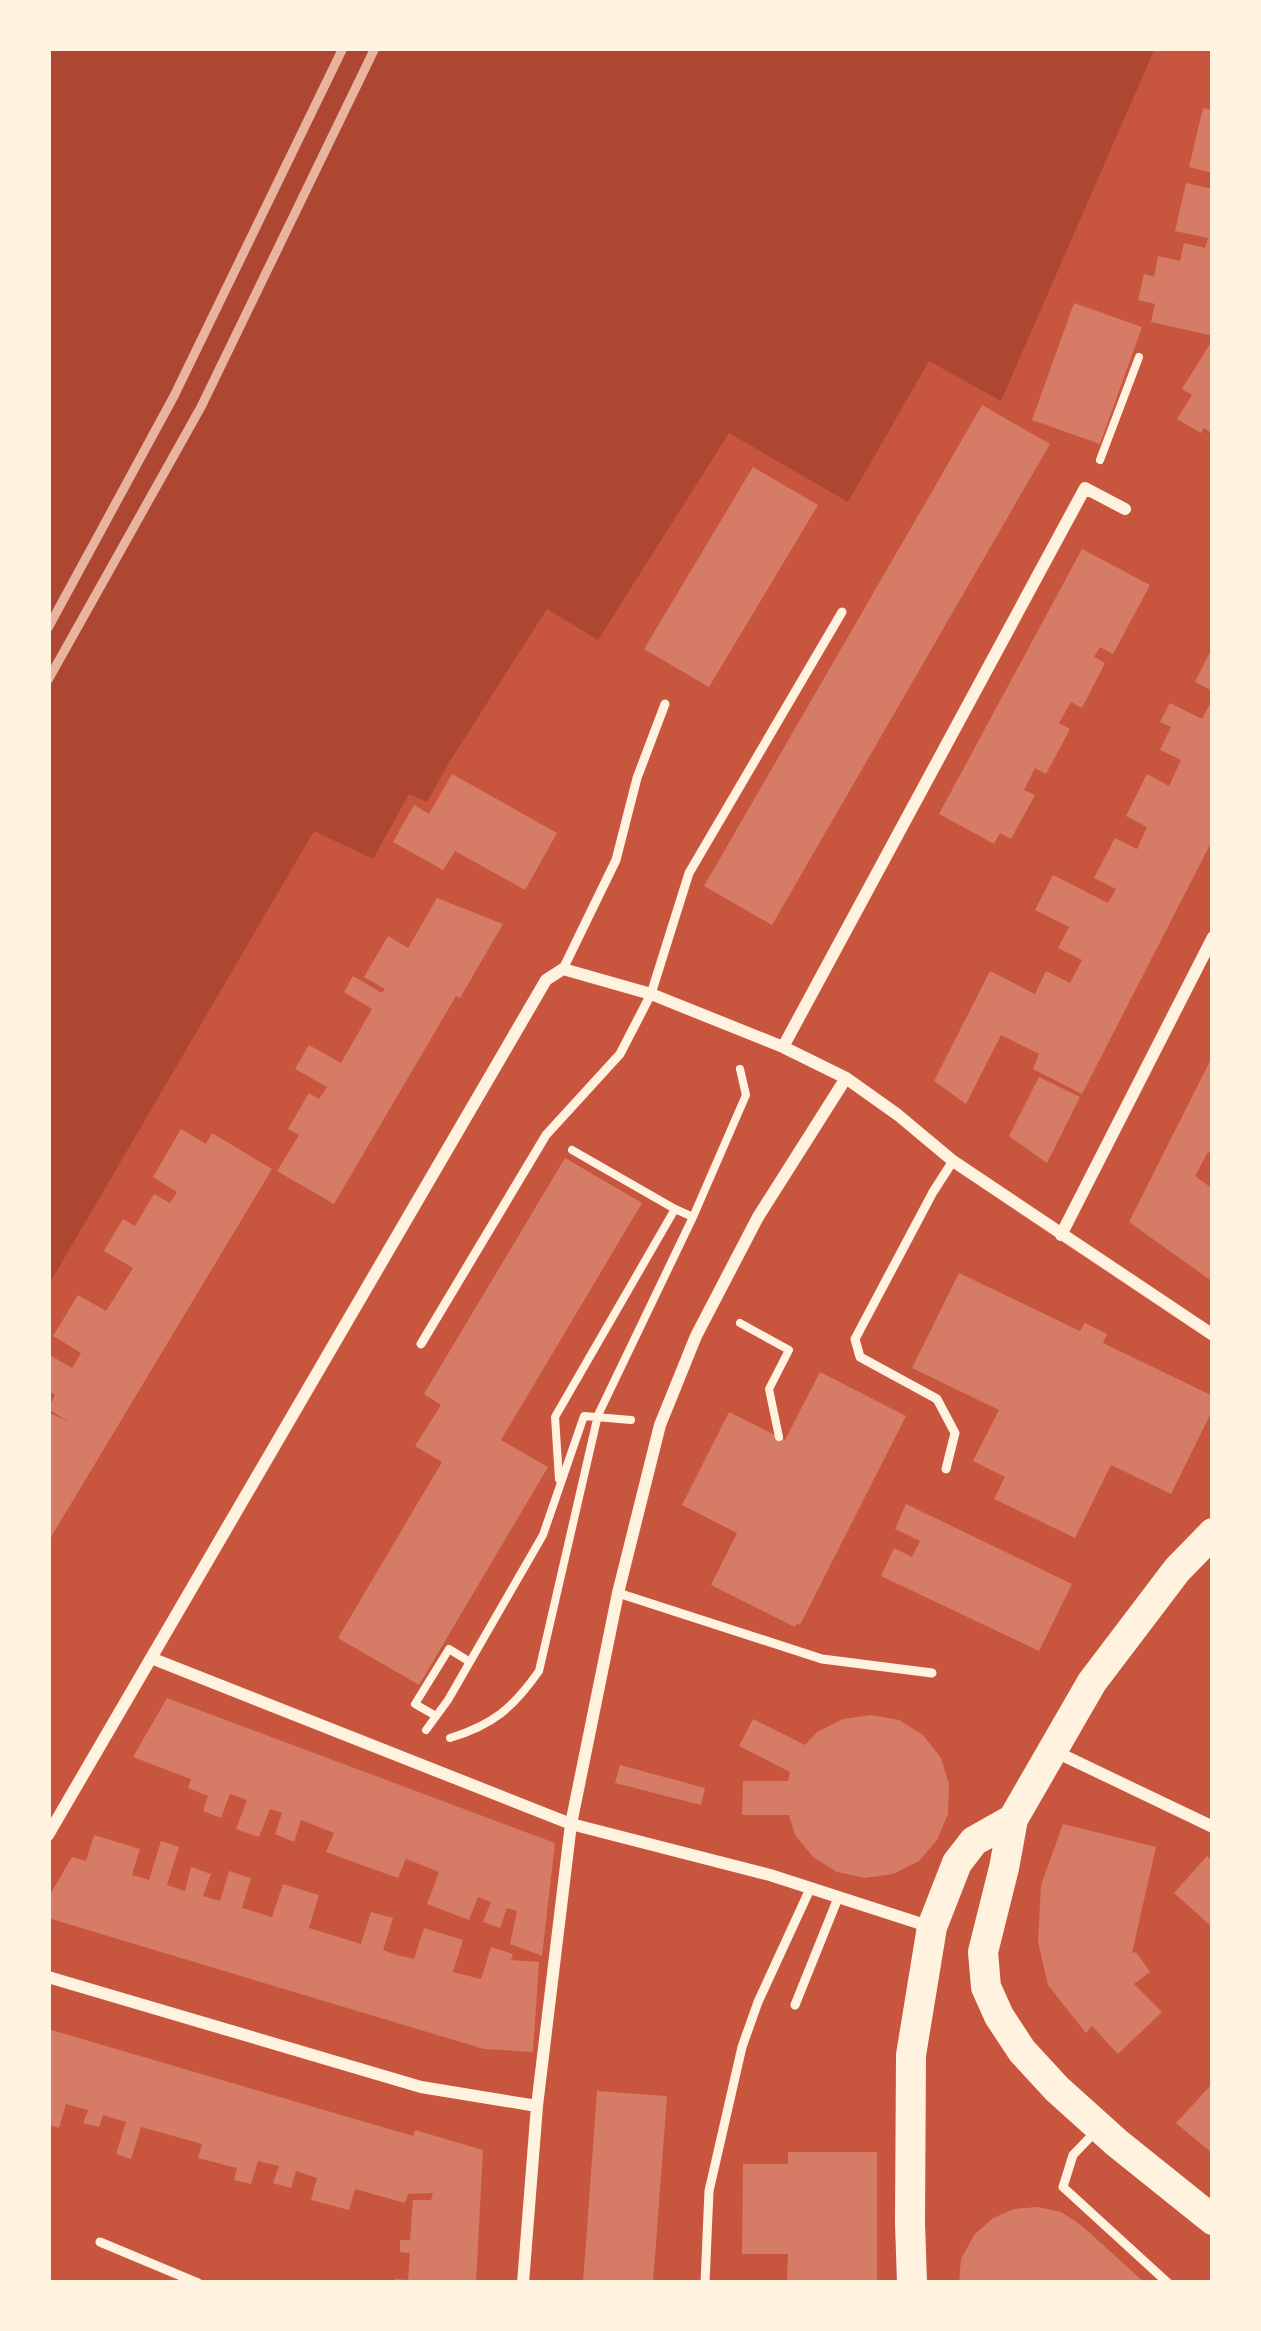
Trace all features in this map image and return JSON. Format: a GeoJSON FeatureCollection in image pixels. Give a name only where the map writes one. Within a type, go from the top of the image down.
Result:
{"type":"FeatureCollection","features":[{"type":"Feature","properties":{"kind":"main road"},"geometry":{"type":"LineString","coordinates":[[1213,1533],[1119,1643],[1012,1819],[983,1952],[986,1987],[1022,2051],[1100,2128],[1213,2220]]}},
{"type":"Feature","properties":{"kind":"main road"},"geometry":{"type":"LineString","coordinates":[[912,2283],[911,2055],[932,1928],[957,1863],[974,1841],[1012,1819]]}},
{"type":"Feature","properties":{"kind":"street"},"geometry":{"type":"LineString","coordinates":[[783,1047],[1085,488],[1125,509]]}},
{"type":"Feature","properties":{"kind":"street"},"geometry":{"type":"LineString","coordinates":[[1060,1234],[1213,937]]}},
{"type":"Feature","properties":{"kind":"street"},"geometry":{"type":"LineString","coordinates":[[48,1834],[546,980],[563,969],[651,994],[846,1078],[953,1161],[1213,1335]]}},
{"type":"Feature","properties":{"kind":"street"},"geometry":{"type":"LineString","coordinates":[[524,2283],[537,2106],[571,1824],[618,1593],[660,1425],[696,1336],[758,1217],[846,1078]]}},
{"type":"Feature","properties":{"kind":"street"},"geometry":{"type":"LineString","coordinates":[[151,1658],[571,1824],[770,1875],[932,1928]]}},
{"type":"Feature","properties":{"kind":"street"},"geometry":{"type":"LineString","coordinates":[[1054,1751],[1213,1827]]}},
{"type":"Feature","properties":{"kind":"street"},"geometry":{"type":"LineString","coordinates":[[48,1977],[421,2087],[537,2106]]}},
{"type":"Feature","properties":{"kind":"lane"},"geometry":{"type":"LineString","coordinates":[[421,1344],[546,1135],[620,1054],[651,994],[689,872],[842,612]]}},
{"type":"Feature","properties":{"kind":"lane"},"geometry":{"type":"LineString","coordinates":[[563,969],[616,860],[637,778],[665,704]]}},
{"type":"Feature","properties":{"kind":"lane"},"geometry":{"type":"LineString","coordinates":[[946,1469],[955,1433],[937,1399],[860,1357],[855,1339],[953,1161]]}},
{"type":"Feature","properties":{"kind":"lane"},"geometry":{"type":"LineString","coordinates":[[618,1593],[822,1659],[932,1672]]}},
{"type":"Feature","properties":{"kind":"lane"},"geometry":{"type":"LineString","coordinates":[[705,2283],[710,2191],[742,2047],[810,1889]]}},
{"type":"Feature","properties":{"kind":"lane"},"geometry":{"type":"LineString","coordinates":[[795,2005],[838,1898]]}},
{"type":"Feature","properties":{"kind":"lane"},"geometry":{"type":"LineString","coordinates":[[1100,2128],[1072,2156],[1063,2187],[1168,2283]]}},
{"type":"Feature","properties":{"kind":"lane"},"geometry":{"type":"LineString","coordinates":[[100,2242],[198,2283]]}},
{"type":"Feature","properties":{"kind":"path"},"geometry":{"type":"LineString","coordinates":[[1085,488],[1139,357]]}},
{"type":"Feature","properties":{"kind":"path"},"geometry":{"type":"LineString","coordinates":[[449,1738],[477,1730],[503,1714],[539,1671],[598,1415],[746,1095],[740,1070]]}},
{"type":"Feature","properties":{"kind":"path"},"geometry":{"type":"LineString","coordinates":[[546,1135],[693,1217]]}},
{"type":"Feature","properties":{"kind":"path"},"geometry":{"type":"LineString","coordinates":[[560,1486],[555,1417],[675,1209]]}},
{"type":"Feature","properties":{"kind":"path"},"geometry":{"type":"LineString","coordinates":[[736,1321],[789,1350],[769,1388],[779,1437]]}},
{"type":"Feature","properties":{"kind":"path"},"geometry":{"type":"LineString","coordinates":[[426,1730],[543,1535],[584,1416],[598,1415]]}},
{"type":"Feature","properties":{"kind":"path"},"geometry":{"type":"LineString","coordinates":[[436,1716],[415,1704],[448,1649],[470,1662]]}},
{"type":"Feature","properties":{"kind":"shaded area"},"geometry":{"type":"Polygon","coordinates":[[[48,48],[1155,48],[1001,401],[929,361],[848,502],[729,433],[598,640],[547,609],[427,802],[409,794],[373,859],[314,831],[48,1286],[48,48]]]}},
{"type":"Feature","properties":{"kind":"building"},"geometry":{"type":"Polygon","coordinates":[[[1203,108],[1213,110],[1213,173],[1189,167],[1203,108]]]}},
{"type":"Feature","properties":{"kind":"building"},"geometry":{"type":"Polygon","coordinates":[[[1186,183],[1213,189],[1213,336],[1151,322],[1155,304],[1138,300],[1144,274],[1154,277],[1158,256],[1180,261],[1184,243],[1205,248],[1208,238],[1175,231],[1186,183]]]}},
{"type":"Feature","properties":{"kind":"building"},"geometry":{"type":"Polygon","coordinates":[[[1074,303],[1142,327],[1100,444],[1032,420],[1074,303]]]}},
{"type":"Feature","properties":{"kind":"building"},"geometry":{"type":"Polygon","coordinates":[[[1213,339],[1213,434],[1204,428],[1201,433],[1177,419],[1192,395],[1182,389],[1213,339]]]}},
{"type":"Feature","properties":{"kind":"building"},"geometry":{"type":"Polygon","coordinates":[[[982,405],[1050,444],[772,925],[704,886],[982,405]]]}},
{"type":"Feature","properties":{"kind":"building"},"geometry":{"type":"Polygon","coordinates":[[[753,467],[818,505],[709,687],[644,649],[753,467]]]}},
{"type":"Feature","properties":{"kind":"building"},"geometry":{"type":"Polygon","coordinates":[[[1082,549],[1150,585],[1113,654],[1100,647],[1094,657],[1105,663],[1082,708],[1071,702],[1059,723],[1070,729],[1046,774],[1035,768],[1024,790],[1035,795],[1011,839],[1000,833],[994,844],[939,814],[1082,549]]]}},
{"type":"Feature","properties":{"kind":"building"},"geometry":{"type":"Polygon","coordinates":[[[1213,646],[1213,691],[1195,682],[1213,646]]]}},
{"type":"Feature","properties":{"kind":"building"},"geometry":{"type":"Polygon","coordinates":[[[1213,698],[1213,839],[1082,1094],[1033,1069],[1039,1054],[1001,1035],[966,1104],[934,1081],[990,971],[1035,994],[1046,971],[1070,983],[1082,960],[1058,948],[1069,927],[1035,910],[1053,875],[1108,903],[1116,889],[1094,878],[1115,838],[1137,849],[1147,827],[1126,816],[1147,774],[1169,786],[1181,760],[1160,750],[1171,727],[1160,722],[1170,703],[1202,719],[1213,698]]]}},
{"type":"Feature","properties":{"kind":"building"},"geometry":{"type":"Polygon","coordinates":[[[452,774],[557,833],[525,890],[455,851],[443,870],[393,842],[414,805],[429,814],[452,774]]]}},
{"type":"Feature","properties":{"kind":"building"},"geometry":{"type":"Polygon","coordinates":[[[437,898],[503,924],[334,1204],[277,1171],[299,1135],[288,1129],[309,1093],[319,1099],[327,1087],[295,1069],[309,1045],[341,1063],[372,1009],[344,992],[353,976],[382,993],[385,989],[364,977],[388,936],[408,948],[437,898]]]}},
{"type":"Feature","properties":{"kind":"building"},"geometry":{"type":"Polygon","coordinates":[[[1213,1055],[1213,1155],[1208,1152],[1195,1176],[1213,1189],[1213,1282],[1129,1222],[1213,1055]]]}},
{"type":"Feature","properties":{"kind":"building"},"geometry":{"type":"Polygon","coordinates":[[[1039,1077],[1080,1097],[1047,1163],[1009,1136],[1039,1077]]]}},
{"type":"Feature","properties":{"kind":"building"},"geometry":{"type":"Polygon","coordinates":[[[181,1129],[206,1144],[212,1133],[272,1169],[48,1542],[48,1412],[69,1422],[48,1409],[55,1395],[48,1390],[48,1354],[72,1368],[81,1353],[53,1336],[78,1295],[106,1311],[133,1268],[104,1251],[123,1219],[135,1226],[154,1194],[170,1203],[177,1192],[153,1177],[181,1129]]]}},
{"type":"Feature","properties":{"kind":"building"},"geometry":{"type":"Polygon","coordinates":[[[565,1158],[642,1203],[501,1440],[548,1467],[419,1685],[338,1638],[442,1462],[415,1446],[441,1405],[424,1394],[565,1158]]]}},
{"type":"Feature","properties":{"kind":"building"},"geometry":{"type":"Polygon","coordinates":[[[959,1273],[1080,1331],[1085,1323],[1107,1334],[1103,1343],[1213,1396],[1213,1409],[1171,1494],[1111,1465],[1075,1538],[994,1499],[1005,1477],[973,1461],[999,1410],[912,1368],[959,1273]]]}},
{"type":"Feature","properties":{"kind":"building"},"geometry":{"type":"Polygon","coordinates":[[[820,1372],[906,1416],[795,1627],[711,1585],[737,1533],[682,1505],[729,1412],[785,1440],[820,1372]]]}},
{"type":"Feature","properties":{"kind":"building"},"geometry":{"type":"Polygon","coordinates":[[[906,1504],[1072,1584],[1039,1651],[881,1576],[894,1548],[912,1557],[920,1541],[895,1529],[906,1504]]]}},
{"type":"Feature","properties":{"kind":"building"},"geometry":{"type":"Polygon","coordinates":[[[167,1698],[555,1843],[542,1956],[510,1944],[517,1911],[507,1908],[500,1928],[483,1922],[491,1902],[478,1897],[469,1920],[427,1904],[439,1872],[406,1859],[398,1878],[326,1852],[334,1833],[301,1820],[294,1842],[275,1834],[282,1813],[270,1809],[259,1837],[236,1829],[247,1800],[230,1794],[221,1818],[203,1811],[208,1796],[188,1788],[191,1779],[133,1757],[167,1698]]]}},
{"type":"Feature","properties":{"kind":"building"},"geometry":{"type":"Polygon","coordinates":[[[871,1715],[899,1720],[923,1735],[941,1758],[949,1784],[948,1814],[937,1840],[919,1861],[893,1874],[865,1878],[837,1872],[813,1857],[795,1835],[789,1815],[742,1815],[743,1781],[788,1781],[790,1772],[739,1746],[753,1719],[805,1745],[817,1732],[843,1719],[871,1715]]]}},
{"type":"Feature","properties":{"kind":"building"},"geometry":{"type":"Polygon","coordinates":[[[620,1765],[705,1788],[701,1805],[615,1783],[620,1765]]]}},
{"type":"Feature","properties":{"kind":"building"},"geometry":{"type":"Polygon","coordinates":[[[1063,1824],[1156,1847],[1132,1953],[1150,1972],[1134,1984],[1162,2012],[1118,2054],[1092,2026],[1086,2033],[1048,1985],[1038,1942],[1041,1885],[1063,1824]]]}},
{"type":"Feature","properties":{"kind":"building"},"geometry":{"type":"Polygon","coordinates":[[[94,1835],[140,1849],[132,1875],[149,1880],[161,1841],[179,1847],[167,1885],[185,1891],[191,1867],[211,1874],[203,1896],[220,1901],[229,1871],[251,1878],[242,1908],[272,1917],[283,1884],[319,1895],[309,1928],[361,1944],[371,1912],[393,1918],[383,1950],[397,1955],[414,1959],[424,1928],[463,1940],[453,1972],[481,1979],[491,1947],[513,1954],[511,1960],[539,1962],[533,2052],[484,2049],[48,1918],[48,1898],[72,1857],[86,1861],[94,1835]]]}},
{"type":"Feature","properties":{"kind":"building"},"geometry":{"type":"Polygon","coordinates":[[[1207,1856],[1213,1861],[1213,1928],[1174,1893],[1207,1856]]]}},
{"type":"Feature","properties":{"kind":"building"},"geometry":{"type":"Polygon","coordinates":[[[48,2029],[413,2136],[415,2130],[483,2150],[476,2283],[395,2283],[395,2279],[408,2280],[410,2253],[400,2252],[400,2240],[410,2240],[413,2200],[431,2200],[433,2193],[408,2194],[405,2203],[355,2189],[349,2210],[311,2200],[317,2178],[296,2171],[291,2188],[273,2183],[279,2166],[258,2161],[251,2184],[234,2180],[237,2168],[198,2158],[202,2144],[141,2127],[131,2159],[116,2154],[126,2122],[103,2115],[99,2127],[83,2123],[88,2110],[66,2104],[59,2128],[48,2124],[48,2029]]]}},
{"type":"Feature","properties":{"kind":"building"},"geometry":{"type":"Polygon","coordinates":[[[1213,2083],[1213,2154],[1176,2123],[1213,2083]]]}},
{"type":"Feature","properties":{"kind":"building"},"geometry":{"type":"Polygon","coordinates":[[[597,2091],[667,2096],[653,2283],[583,2283],[597,2091]]]}},
{"type":"Feature","properties":{"kind":"building"},"geometry":{"type":"Polygon","coordinates":[[[788,2152],[877,2152],[877,2283],[787,2283],[788,2254],[742,2254],[743,2164],[788,2164],[788,2152]]]}},
{"type":"Feature","properties":{"kind":"building"},"geometry":{"type":"Polygon","coordinates":[[[1014,2209],[1061,2212],[1081,2225],[1145,2283],[959,2283],[961,2259],[974,2235],[993,2218],[1014,2209]]]}},
{"type":"Feature","properties":{"kind":"railway"},"geometry":{"type":"LineString","coordinates":[[48,628],[174,396],[343,48]]}},
{"type":"Feature","properties":{"kind":"railway"},"geometry":{"type":"LineString","coordinates":[[48,680],[201,407],[375,48]]}}]}
